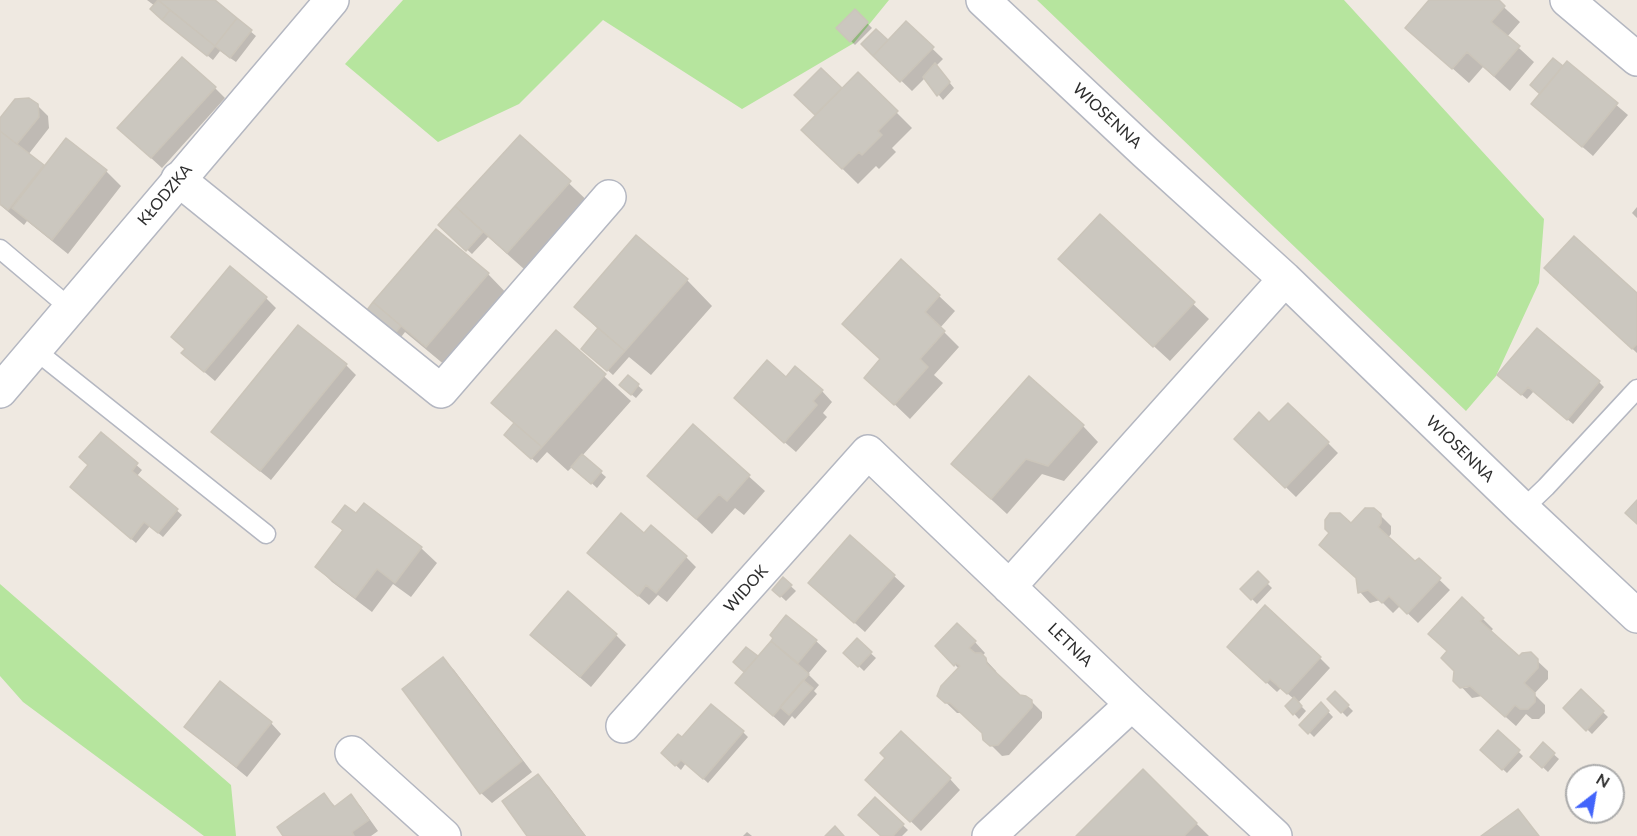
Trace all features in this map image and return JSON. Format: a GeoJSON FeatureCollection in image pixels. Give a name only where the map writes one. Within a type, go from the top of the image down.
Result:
{"type":"FeatureCollection","features":[{"type":"Feature","properties":{"kind":"street","name":"KŁODZKA"},"geometry":{"type":"LineString","coordinates":[[0,391],[332,0]]}},
{"type":"Feature","properties":{"kind":"street","name":"WIOSENNA"},"geometry":{"type":"LineString","coordinates":[[983,0],[1285,279],[1637,616]]}},
{"type":"Feature","properties":{"kind":"street"},"geometry":{"type":"LineString","coordinates":[[1567,0],[1637,59]]}},
{"type":"Feature","properties":{"kind":"street"},"geometry":{"type":"LineString","coordinates":[[178,179],[441,391],[609,197]]}},
{"type":"Feature","properties":{"kind":"street"},"geometry":{"type":"LineString","coordinates":[[1009,586],[1285,279]]}},
{"type":"Feature","properties":{"kind":"street","name":"LETNIA"},"geometry":{"type":"LineString","coordinates":[[868,452],[1132,704],[1275,836]]}},
{"type":"Feature","properties":{"kind":"street","name":"WIDOK"},"geometry":{"type":"LineString","coordinates":[[623,726],[868,452]]}},
{"type":"Feature","properties":{"kind":"street"},"geometry":{"type":"LineString","coordinates":[[989,836],[1132,704]]}},
{"type":"Feature","properties":{"kind":"street"},"geometry":{"type":"LineString","coordinates":[[352,753],[444,836]]}},
{"type":"Feature","properties":{"kind":"lane"},"geometry":{"type":"LineString","coordinates":[[0,249],[70,308]]}},
{"type":"Feature","properties":{"kind":"lane"},"geometry":{"type":"LineString","coordinates":[[34,350],[266,534]]}},
{"type":"Feature","properties":{"kind":"lane"},"geometry":{"type":"LineString","coordinates":[[1523,509],[1637,389]]}},
{"type":"Feature","properties":{"kind":"green space"},"geometry":{"type":"Polygon","coordinates":[[[403,0],[889,0],[854,43],[742,109],[603,20],[519,104],[438,142],[345,64],[403,0]]]}},
{"type":"Feature","properties":{"kind":"green space"},"geometry":{"type":"Polygon","coordinates":[[[1037,0],[1344,0],[1544,219],[1539,283],[1496,376],[1466,411],[1037,0]]]}},
{"type":"Feature","properties":{"kind":"green space"},"geometry":{"type":"Polygon","coordinates":[[[0,584],[231,785],[236,836],[204,836],[23,702],[0,676],[0,584]]]}},
{"type":"Feature","properties":{"kind":"building"},"geometry":{"type":"Polygon","coordinates":[[[158,0],[215,0],[237,18],[215,46],[158,0]]]}},
{"type":"Feature","properties":{"kind":"building"},"geometry":{"type":"Polygon","coordinates":[[[158,0],[170,10],[162,20],[150,9],[158,0]]]}},
{"type":"Feature","properties":{"kind":"building"},"geometry":{"type":"Polygon","coordinates":[[[1429,0],[1499,0],[1505,6],[1491,22],[1520,46],[1494,76],[1467,52],[1452,69],[1405,28],[1429,0]]]}},
{"type":"Feature","properties":{"kind":"building"},"geometry":{"type":"Polygon","coordinates":[[[855,9],[868,22],[850,42],[836,28],[855,9]]]}},
{"type":"Feature","properties":{"kind":"building"},"geometry":{"type":"Polygon","coordinates":[[[170,10],[215,46],[207,56],[162,20],[170,10]]]}},
{"type":"Feature","properties":{"kind":"building"},"geometry":{"type":"Polygon","coordinates":[[[237,18],[252,30],[230,58],[215,46],[237,18]]]}},
{"type":"Feature","properties":{"kind":"building"},"geometry":{"type":"Polygon","coordinates":[[[906,21],[934,47],[900,82],[873,56],[906,21]]]}},
{"type":"Feature","properties":{"kind":"building"},"geometry":{"type":"Polygon","coordinates":[[[876,29],[888,40],[873,56],[861,44],[876,29]]]}},
{"type":"Feature","properties":{"kind":"building"},"geometry":{"type":"Polygon","coordinates":[[[182,57],[216,87],[151,158],[117,128],[182,57]]]}},
{"type":"Feature","properties":{"kind":"building"},"geometry":{"type":"Polygon","coordinates":[[[1553,58],[1563,66],[1540,94],[1530,85],[1553,58]]]}},
{"type":"Feature","properties":{"kind":"building"},"geometry":{"type":"Polygon","coordinates":[[[1567,61],[1618,103],[1582,147],[1531,104],[1567,61]]]}},
{"type":"Feature","properties":{"kind":"building"},"geometry":{"type":"Polygon","coordinates":[[[935,63],[950,82],[937,96],[923,77],[935,63]]]}},
{"type":"Feature","properties":{"kind":"building"},"geometry":{"type":"Polygon","coordinates":[[[821,68],[842,88],[815,115],[794,95],[821,68]]]}},
{"type":"Feature","properties":{"kind":"building"},"geometry":{"type":"Polygon","coordinates":[[[858,72],[898,111],[878,131],[882,135],[862,155],[859,152],[842,169],[801,130],[858,72]]]}},
{"type":"Feature","properties":{"kind":"building"},"geometry":{"type":"Polygon","coordinates":[[[29,98],[38,104],[39,117],[17,144],[0,131],[0,118],[15,99],[29,98]]]}},
{"type":"Feature","properties":{"kind":"building"},"geometry":{"type":"Polygon","coordinates":[[[0,131],[44,165],[8,210],[0,204],[0,131]]]}},
{"type":"Feature","properties":{"kind":"building"},"geometry":{"type":"Polygon","coordinates":[[[520,135],[571,181],[507,253],[455,206],[520,135]]]}},
{"type":"Feature","properties":{"kind":"building"},"geometry":{"type":"Polygon","coordinates":[[[66,138],[107,170],[52,240],[12,208],[66,138]]]}},
{"type":"Feature","properties":{"kind":"building"},"geometry":{"type":"Polygon","coordinates":[[[455,206],[483,232],[466,251],[438,225],[455,206]]]}},
{"type":"Feature","properties":{"kind":"building"},"geometry":{"type":"Polygon","coordinates":[[[1100,214],[1195,302],[1153,347],[1058,259],[1100,214]]]}},
{"type":"Feature","properties":{"kind":"building"},"geometry":{"type":"Polygon","coordinates":[[[436,229],[489,273],[426,347],[373,302],[436,229]]]}},
{"type":"Feature","properties":{"kind":"building"},"geometry":{"type":"Polygon","coordinates":[[[636,235],[688,279],[625,351],[574,307],[636,235]]]}},
{"type":"Feature","properties":{"kind":"building"},"geometry":{"type":"Polygon","coordinates":[[[1574,236],[1637,293],[1637,344],[1632,349],[1544,268],[1574,236]]]}},
{"type":"Feature","properties":{"kind":"building"},"geometry":{"type":"Polygon","coordinates":[[[901,259],[940,295],[925,312],[945,331],[920,359],[928,367],[894,405],[864,378],[880,359],[842,324],[901,259]]]}},
{"type":"Feature","properties":{"kind":"building"},"geometry":{"type":"Polygon","coordinates":[[[230,266],[267,297],[204,372],[181,353],[185,349],[171,337],[230,266]]]}},
{"type":"Feature","properties":{"kind":"building"},"geometry":{"type":"Polygon","coordinates":[[[373,302],[401,326],[392,337],[364,314],[373,302]]]}},
{"type":"Feature","properties":{"kind":"building"},"geometry":{"type":"Polygon","coordinates":[[[298,325],[347,364],[260,471],[211,432],[298,325]]]}},
{"type":"Feature","properties":{"kind":"building"},"geometry":{"type":"Polygon","coordinates":[[[598,328],[625,351],[607,371],[581,349],[598,328]]]}},
{"type":"Feature","properties":{"kind":"building"},"geometry":{"type":"Polygon","coordinates":[[[1537,328],[1600,381],[1567,420],[1528,387],[1521,395],[1497,375],[1537,328]]]}},
{"type":"Feature","properties":{"kind":"building"},"geometry":{"type":"Polygon","coordinates":[[[556,330],[606,374],[542,447],[491,403],[556,330]]]}},
{"type":"Feature","properties":{"kind":"building"},"geometry":{"type":"Polygon","coordinates":[[[767,360],[786,377],[795,366],[823,390],[813,401],[817,405],[784,443],[734,398],[767,360]]]}},
{"type":"Feature","properties":{"kind":"building"},"geometry":{"type":"Polygon","coordinates":[[[628,375],[639,384],[631,395],[619,385],[628,375]]]}},
{"type":"Feature","properties":{"kind":"building"},"geometry":{"type":"Polygon","coordinates":[[[1029,376],[1084,425],[1048,466],[1026,459],[991,499],[951,464],[1029,376]]]}},
{"type":"Feature","properties":{"kind":"building"},"geometry":{"type":"Polygon","coordinates":[[[1288,403],[1329,442],[1285,488],[1234,439],[1259,412],[1269,422],[1288,403]]]}},
{"type":"Feature","properties":{"kind":"building"},"geometry":{"type":"Polygon","coordinates":[[[514,423],[542,447],[531,459],[504,435],[514,423]]]}},
{"type":"Feature","properties":{"kind":"building"},"geometry":{"type":"Polygon","coordinates":[[[693,424],[750,475],[727,501],[719,494],[696,519],[647,476],[693,424]]]}},
{"type":"Feature","properties":{"kind":"building"},"geometry":{"type":"Polygon","coordinates":[[[101,432],[138,463],[132,471],[178,509],[158,533],[144,522],[131,539],[70,487],[88,465],[79,457],[101,432]]]}},
{"type":"Feature","properties":{"kind":"building"},"geometry":{"type":"Polygon","coordinates":[[[582,454],[602,471],[591,484],[571,467],[582,454]]]}},
{"type":"Feature","properties":{"kind":"building"},"geometry":{"type":"Polygon","coordinates":[[[1637,500],[1637,524],[1625,513],[1637,500]]]}},
{"type":"Feature","properties":{"kind":"building"},"geometry":{"type":"Polygon","coordinates":[[[364,503],[422,547],[395,583],[377,569],[355,598],[315,567],[343,530],[332,522],[345,505],[356,513],[364,503]]]}},
{"type":"Feature","properties":{"kind":"building"},"geometry":{"type":"Polygon","coordinates":[[[1365,508],[1374,508],[1381,514],[1381,523],[1378,527],[1415,561],[1419,558],[1441,578],[1407,614],[1389,596],[1382,603],[1368,590],[1358,593],[1356,578],[1319,545],[1329,533],[1325,529],[1325,520],[1330,513],[1340,513],[1351,523],[1365,508]]]}},
{"type":"Feature","properties":{"kind":"building"},"geometry":{"type":"Polygon","coordinates":[[[621,513],[644,533],[651,525],[687,556],[656,593],[646,585],[638,596],[587,553],[621,513]]]}},
{"type":"Feature","properties":{"kind":"building"},"geometry":{"type":"Polygon","coordinates":[[[850,535],[895,575],[854,623],[808,583],[850,535]]]}},
{"type":"Feature","properties":{"kind":"building"},"geometry":{"type":"Polygon","coordinates":[[[1258,571],[1269,582],[1251,600],[1240,589],[1258,571]]]}},
{"type":"Feature","properties":{"kind":"building"},"geometry":{"type":"Polygon","coordinates":[[[783,577],[792,585],[780,597],[772,590],[783,577]]]}},
{"type":"Feature","properties":{"kind":"building"},"geometry":{"type":"Polygon","coordinates":[[[568,591],[617,634],[580,677],[530,635],[568,591]]]}},
{"type":"Feature","properties":{"kind":"building"},"geometry":{"type":"Polygon","coordinates":[[[1462,597],[1484,618],[1480,621],[1519,656],[1522,653],[1531,652],[1538,659],[1538,668],[1524,683],[1535,693],[1535,702],[1528,709],[1520,709],[1515,705],[1505,717],[1470,686],[1460,688],[1453,681],[1454,671],[1441,658],[1447,651],[1428,634],[1462,597]]]}},
{"type":"Feature","properties":{"kind":"building"},"geometry":{"type":"Polygon","coordinates":[[[1265,605],[1321,657],[1287,694],[1270,679],[1266,683],[1227,647],[1265,605]]]}},
{"type":"Feature","properties":{"kind":"building"},"geometry":{"type":"Polygon","coordinates":[[[786,615],[817,640],[798,663],[771,641],[773,638],[770,635],[786,615]]]}},
{"type":"Feature","properties":{"kind":"building"},"geometry":{"type":"Polygon","coordinates":[[[957,623],[976,641],[969,648],[975,653],[981,653],[986,658],[987,664],[1020,695],[1032,700],[1032,707],[998,745],[990,746],[983,740],[982,733],[950,703],[945,703],[937,696],[941,686],[960,666],[956,663],[954,666],[935,646],[957,623]]]}},
{"type":"Feature","properties":{"kind":"building"},"geometry":{"type":"Polygon","coordinates":[[[857,638],[872,652],[858,667],[843,653],[857,638]]]}},
{"type":"Feature","properties":{"kind":"building"},"geometry":{"type":"Polygon","coordinates":[[[771,641],[809,674],[773,716],[735,683],[771,641]]]}},
{"type":"Feature","properties":{"kind":"building"},"geometry":{"type":"Polygon","coordinates":[[[746,647],[758,656],[744,672],[733,662],[746,647]]]}},
{"type":"Feature","properties":{"kind":"building"},"geometry":{"type":"Polygon","coordinates":[[[443,657],[522,761],[480,794],[402,689],[443,657]]]}},
{"type":"Feature","properties":{"kind":"building"},"geometry":{"type":"Polygon","coordinates":[[[803,680],[813,688],[789,715],[780,707],[803,680]]]}},
{"type":"Feature","properties":{"kind":"building"},"geometry":{"type":"Polygon","coordinates":[[[220,681],[272,722],[236,767],[184,727],[220,681]]]}},
{"type":"Feature","properties":{"kind":"building"},"geometry":{"type":"Polygon","coordinates":[[[1581,689],[1604,711],[1586,731],[1563,708],[1581,689]]]}},
{"type":"Feature","properties":{"kind":"building"},"geometry":{"type":"Polygon","coordinates":[[[1335,691],[1349,705],[1341,713],[1327,699],[1335,691]]]}},
{"type":"Feature","properties":{"kind":"building"},"geometry":{"type":"Polygon","coordinates":[[[1294,697],[1302,706],[1293,715],[1285,706],[1294,697]]]}},
{"type":"Feature","properties":{"kind":"building"},"geometry":{"type":"Polygon","coordinates":[[[1321,702],[1329,711],[1308,734],[1299,725],[1321,702]]]}},
{"type":"Feature","properties":{"kind":"building"},"geometry":{"type":"Polygon","coordinates":[[[711,704],[744,731],[703,779],[681,760],[675,766],[661,753],[678,734],[682,737],[711,704]]]}},
{"type":"Feature","properties":{"kind":"building"},"geometry":{"type":"Polygon","coordinates":[[[1498,730],[1520,750],[1502,770],[1480,750],[1498,730]]]}},
{"type":"Feature","properties":{"kind":"building"},"geometry":{"type":"Polygon","coordinates":[[[901,731],[951,778],[910,822],[865,780],[885,758],[880,753],[901,731]]]}},
{"type":"Feature","properties":{"kind":"building"},"geometry":{"type":"Polygon","coordinates":[[[1543,742],[1555,753],[1542,768],[1530,757],[1543,742]]]}},
{"type":"Feature","properties":{"kind":"building"},"geometry":{"type":"Polygon","coordinates":[[[1143,769],[1197,823],[1184,836],[1076,836],[1143,769]]]}},
{"type":"Feature","properties":{"kind":"building"},"geometry":{"type":"Polygon","coordinates":[[[538,774],[585,836],[527,836],[502,801],[538,774]]]}},
{"type":"Feature","properties":{"kind":"building"},"geometry":{"type":"Polygon","coordinates":[[[324,793],[334,807],[351,794],[369,820],[352,832],[354,836],[283,836],[277,827],[324,793]]]}},
{"type":"Feature","properties":{"kind":"building"},"geometry":{"type":"Polygon","coordinates":[[[875,797],[904,824],[893,836],[881,836],[858,815],[875,797]]]}},
{"type":"Feature","properties":{"kind":"building"},"geometry":{"type":"Polygon","coordinates":[[[1518,809],[1539,836],[1481,836],[1518,809]]]}},
{"type":"Feature","properties":{"kind":"building"},"geometry":{"type":"Polygon","coordinates":[[[835,826],[844,836],[825,836],[835,826]]]}}]}
